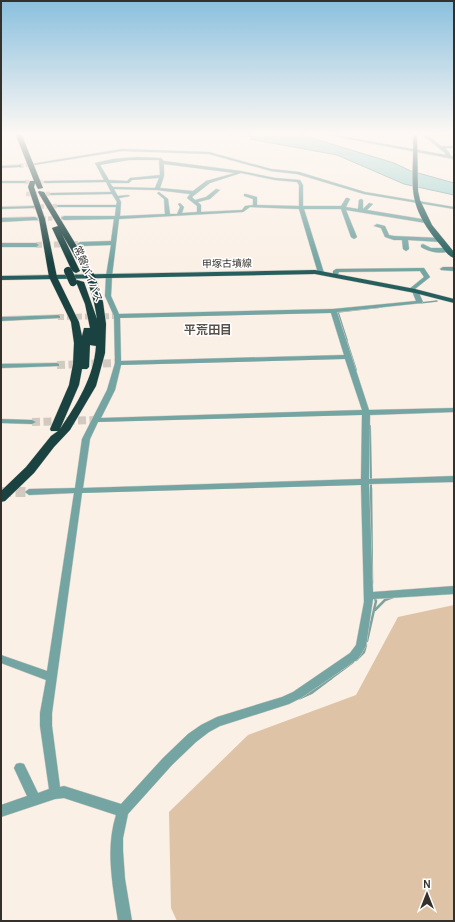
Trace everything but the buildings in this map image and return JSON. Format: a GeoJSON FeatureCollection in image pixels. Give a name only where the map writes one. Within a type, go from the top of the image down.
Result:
{"type":"FeatureCollection","features":[{"type":"Feature","properties":{"kind":"highway","name":"常磐バイパス"},"geometry":{"type":"LineString","coordinates":[[28,176],[28,182],[72,271]]}},
{"type":"Feature","properties":{"kind":"highway","name":"常磐バイパス"},"geometry":{"type":"LineString","coordinates":[[1,489],[26,466],[55,429],[82,378],[88,337],[85,316],[76,282],[41,192],[33,176]]}},
{"type":"Feature","properties":{"kind":"highway"},"geometry":{"type":"LineString","coordinates":[[28,182],[46,234],[53,277],[75,322],[79,343],[78,364],[74,385],[55,429]]}},
{"type":"Feature","properties":{"kind":"highway"},"geometry":{"type":"LineString","coordinates":[[41,192],[91,276],[101,312],[102,337],[100,353],[90,386],[65,430],[52,444]]}},
{"type":"Feature","properties":{"kind":"highway","name":"常磐バイパス"},"geometry":{"type":"LineString","coordinates":[[1,498],[30,470],[52,444],[80,398],[87,379],[94,351],[95,336],[92,316],[76,282]]}},
{"type":"Feature","properties":{"kind":"main road"},"geometry":{"type":"LineString","coordinates":[[415,176],[415,190],[418,203],[426,221],[454,256]]}},
{"type":"Feature","properties":{"kind":"main road","name":"甲塚古墳線"},"geometry":{"type":"LineString","coordinates":[[1,278],[321,273],[453,299]]}},
{"type":"Feature","properties":{"kind":"street"},"geometry":{"type":"LineString","coordinates":[[55,793],[45,719],[77,491],[86,439],[111,390],[118,363],[117,316],[108,296],[108,276],[117,218],[113,191],[104,176]]}},
{"type":"Feature","properties":{"kind":"street"},"geometry":{"type":"LineString","coordinates":[[58,206],[113,191],[129,182],[130,179],[162,176]]}},
{"type":"Feature","properties":{"kind":"street"},"geometry":{"type":"LineString","coordinates":[[158,191],[162,176]]}},
{"type":"Feature","properties":{"kind":"street"},"geometry":{"type":"LineString","coordinates":[[198,213],[199,205],[189,198],[210,181],[227,176]]}},
{"type":"Feature","properties":{"kind":"street"},"geometry":{"type":"LineString","coordinates":[[261,176],[298,181],[304,177]]}},
{"type":"Feature","properties":{"kind":"street"},"geometry":{"type":"LineString","coordinates":[[307,176],[364,193],[454,208]]}},
{"type":"Feature","properties":{"kind":"street"},"geometry":{"type":"LineString","coordinates":[[298,181],[301,185],[301,207],[321,273]]}},
{"type":"Feature","properties":{"kind":"street"},"geometry":{"type":"LineString","coordinates":[[1,182],[28,182]]}},
{"type":"Feature","properties":{"kind":"street"},"geometry":{"type":"LineString","coordinates":[[45,182],[113,191],[128,196]]}},
{"type":"Feature","properties":{"kind":"street"},"geometry":{"type":"LineString","coordinates":[[168,215],[166,199],[170,183]]}},
{"type":"Feature","properties":{"kind":"street"},"geometry":{"type":"LineString","coordinates":[[51,194],[168,190],[194,193]]}},
{"type":"Feature","properties":{"kind":"street"},"geometry":{"type":"LineString","coordinates":[[195,202],[208,198],[218,190]]}},
{"type":"Feature","properties":{"kind":"street"},"geometry":{"type":"LineString","coordinates":[[158,191],[166,199]]}},
{"type":"Feature","properties":{"kind":"street"},"geometry":{"type":"LineString","coordinates":[[246,195],[255,198],[255,206]]}},
{"type":"Feature","properties":{"kind":"street"},"geometry":{"type":"LineString","coordinates":[[348,199],[343,208],[354,237]]}},
{"type":"Feature","properties":{"kind":"street"},"geometry":{"type":"LineString","coordinates":[[273,200],[277,202],[276,207]]}},
{"type":"Feature","properties":{"kind":"street"},"geometry":{"type":"LineString","coordinates":[[361,200],[362,211]]}},
{"type":"Feature","properties":{"kind":"street"},"geometry":{"type":"LineString","coordinates":[[179,215],[182,207],[180,204]]}},
{"type":"Feature","properties":{"kind":"street"},"geometry":{"type":"LineString","coordinates":[[362,211],[371,204]]}},
{"type":"Feature","properties":{"kind":"street"},"geometry":{"type":"LineString","coordinates":[[217,212],[217,209],[220,206]]}},
{"type":"Feature","properties":{"kind":"street"},"geometry":{"type":"LineString","coordinates":[[1,208],[33,207]]}},
{"type":"Feature","properties":{"kind":"street"},"geometry":{"type":"LineString","coordinates":[[233,207],[343,208],[426,221]]}},
{"type":"Feature","properties":{"kind":"street"},"geometry":{"type":"LineString","coordinates":[[64,218],[117,218],[179,215],[243,211],[247,207]]}},
{"type":"Feature","properties":{"kind":"street"},"geometry":{"type":"LineString","coordinates":[[1,220],[35,219]]}},
{"type":"Feature","properties":{"kind":"street"},"geometry":{"type":"LineString","coordinates":[[377,226],[383,226],[388,236],[405,240],[441,240]]}},
{"type":"Feature","properties":{"kind":"street"},"geometry":{"type":"LineString","coordinates":[[405,240],[406,248]]}},
{"type":"Feature","properties":{"kind":"street"},"geometry":{"type":"LineString","coordinates":[[80,244],[113,243]]}},
{"type":"Feature","properties":{"kind":"street"},"geometry":{"type":"LineString","coordinates":[[1,245],[36,245]]}},
{"type":"Feature","properties":{"kind":"street"},"geometry":{"type":"LineString","coordinates":[[423,246],[430,250],[448,250]]}},
{"type":"Feature","properties":{"kind":"street"},"geometry":{"type":"LineString","coordinates":[[117,316],[333,311],[420,302],[413,291],[427,277],[422,269],[338,270],[336,271],[335,275]]}},
{"type":"Feature","properties":{"kind":"street"},"geometry":{"type":"LineString","coordinates":[[443,269],[454,269]]}},
{"type":"Feature","properties":{"kind":"street"},"geometry":{"type":"LineString","coordinates":[[125,921],[115,843],[119,821],[123,810],[191,738],[208,726],[297,695],[354,656],[361,646],[369,602],[373,596],[365,482],[368,412],[347,357],[333,311]]}},
{"type":"Feature","properties":{"kind":"street"},"geometry":{"type":"LineString","coordinates":[[1,319],[58,318]]}},
{"type":"Feature","properties":{"kind":"street"},"geometry":{"type":"LineString","coordinates":[[118,363],[347,357]]}},
{"type":"Feature","properties":{"kind":"street"},"geometry":{"type":"LineString","coordinates":[[1,366],[57,365]]}},
{"type":"Feature","properties":{"kind":"street"},"geometry":{"type":"LineString","coordinates":[[96,420],[454,410]]}},
{"type":"Feature","properties":{"kind":"street"},"geometry":{"type":"LineString","coordinates":[[1,422],[32,422]]}},
{"type":"Feature","properties":{"kind":"street"},"geometry":{"type":"LineString","coordinates":[[30,492],[454,478]]}},
{"type":"Feature","properties":{"kind":"street"},"geometry":{"type":"LineString","coordinates":[[373,596],[454,590]]}},
{"type":"Feature","properties":{"kind":"street"},"geometry":{"type":"LineString","coordinates":[[1,659],[51,677]]}},
{"type":"Feature","properties":{"kind":"street"},"geometry":{"type":"LineString","coordinates":[[20,768],[35,799]]}},
{"type":"Feature","properties":{"kind":"street"},"geometry":{"type":"LineString","coordinates":[[1,811],[35,799],[64,792],[123,810]]}},
{"type":"Feature","properties":{"kind":"shaded area"},"geometry":{"type":"Polygon","coordinates":[[[454,605],[454,921],[177,921],[171,908],[169,812],[248,735],[356,695],[398,617],[454,605]]]}},
{"type":"Feature","properties":{"kind":"water"},"geometry":{"type":"Polygon","coordinates":[[[386,176],[429,176],[454,183],[454,195],[404,184],[386,176]]]}},
{"type":"Feature","properties":{"kind":"waterway"},"geometry":{"type":"LineString","coordinates":[[420,303],[437,301]]}},
{"type":"Feature","properties":{"kind":"waterway"},"geometry":{"type":"LineString","coordinates":[[347,340],[338,312],[382,307]]}},
{"type":"Feature","properties":{"kind":"waterway"},"geometry":{"type":"LineString","coordinates":[[346,339],[356,370]]}},
{"type":"Feature","properties":{"kind":"waterway"},"geometry":{"type":"LineString","coordinates":[[370,426],[371,479]]}},
{"type":"Feature","properties":{"kind":"waterway"},"geometry":{"type":"LineString","coordinates":[[371,488],[372,583]]}},
{"type":"Feature","properties":{"kind":"waterway"},"geometry":{"type":"LineString","coordinates":[[367,641],[376,601],[374,597]]}},
{"type":"Feature","properties":{"kind":"waterway"},"geometry":{"type":"LineString","coordinates":[[375,610],[385,600],[393,597]]}},
{"type":"Feature","properties":{"kind":"waterway"},"geometry":{"type":"LineString","coordinates":[[356,660],[364,652],[366,645]]}},
{"type":"Feature","properties":{"kind":"waterway"},"geometry":{"type":"LineString","coordinates":[[330,679],[353,662]]}},
{"type":"Feature","properties":{"kind":"waterway"},"geometry":{"type":"LineString","coordinates":[[300,698],[311,693],[331,678]]}},
{"type":"Feature","properties":{"kind":"tunnel"},"geometry":{"type":"LineString","coordinates":[[25,182],[45,182]]}},
{"type":"Feature","properties":{"kind":"tunnel"},"geometry":{"type":"LineString","coordinates":[[26,194],[51,194]]}},
{"type":"Feature","properties":{"kind":"tunnel"},"geometry":{"type":"LineString","coordinates":[[33,207],[58,206]]}},
{"type":"Feature","properties":{"kind":"tunnel"},"geometry":{"type":"LineString","coordinates":[[35,219],[64,218]]}},
{"type":"Feature","properties":{"kind":"tunnel"},"geometry":{"type":"LineString","coordinates":[[36,245],[80,244]]}},
{"type":"Feature","properties":{"kind":"tunnel"},"geometry":{"type":"LineString","coordinates":[[58,317],[117,316]]}},
{"type":"Feature","properties":{"kind":"tunnel"},"geometry":{"type":"LineString","coordinates":[[57,365],[118,363]]}},
{"type":"Feature","properties":{"kind":"tunnel"},"geometry":{"type":"LineString","coordinates":[[32,422],[96,420]]}},
{"type":"Feature","properties":{"kind":"tunnel"},"geometry":{"type":"LineString","coordinates":[[1,492],[29,492]]}},
{"type":"Feature","properties":{"kind":"district","name":"平荒田目"},"geometry":{"type":"Point","coordinates":[208,330]}}]}
